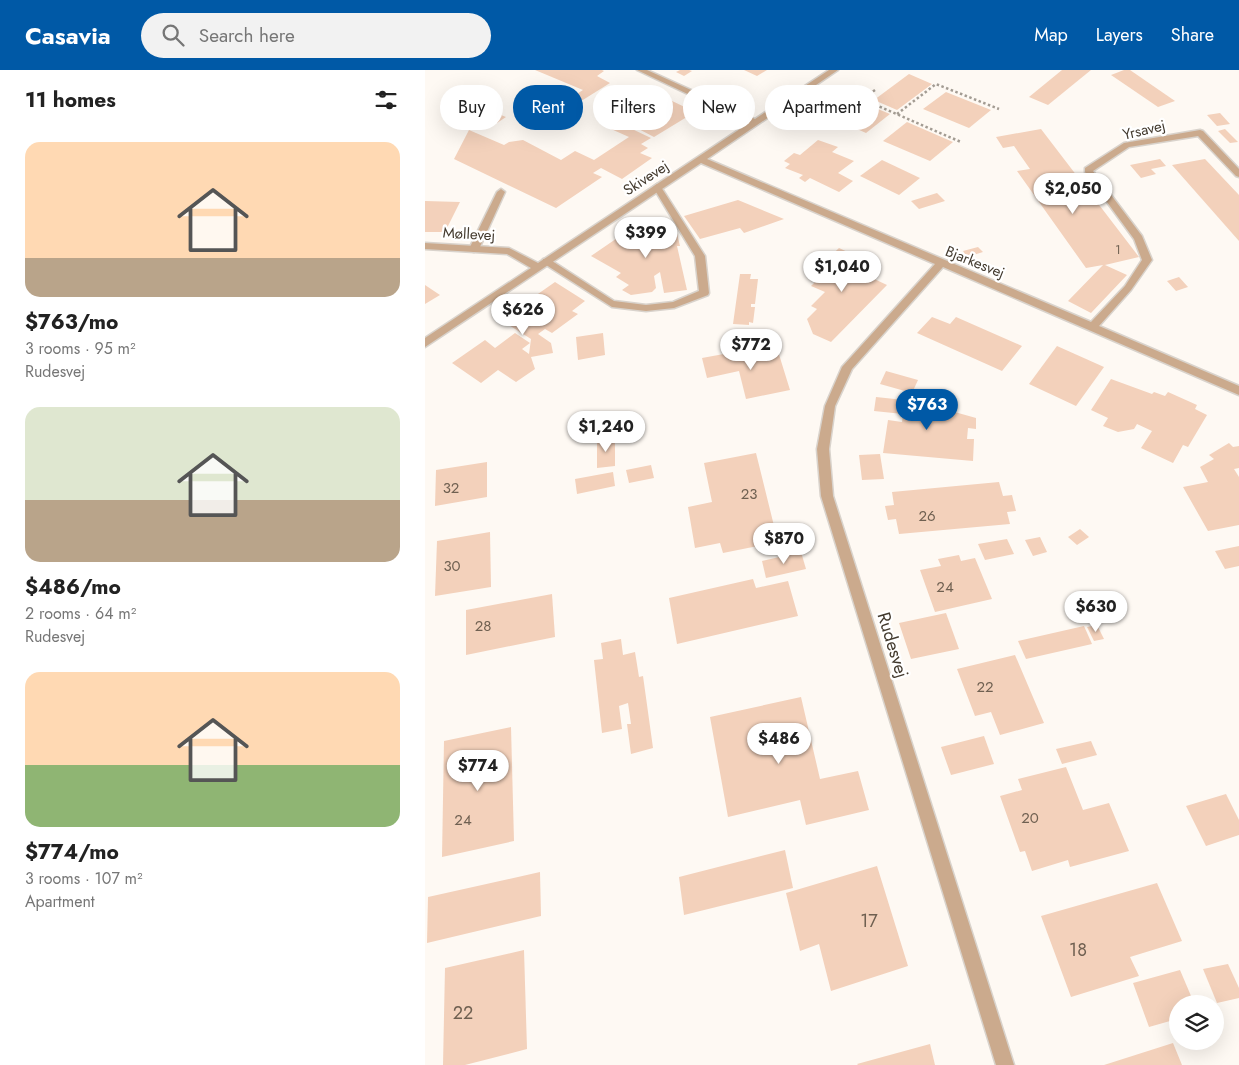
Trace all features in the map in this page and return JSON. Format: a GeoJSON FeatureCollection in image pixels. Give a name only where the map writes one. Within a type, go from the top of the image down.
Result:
{"type":"FeatureCollection","features":[{"type":"Feature","properties":{"kind":"street"},"geometry":{"type":"LineString","coordinates":[[641,70],[683,89]]}},
{"type":"Feature","properties":{"kind":"street","name":"Skivevej"},"geometry":{"type":"LineString","coordinates":[[755,121],[834,70]]}},
{"type":"Feature","properties":{"kind":"street","name":"Skivevej"},"geometry":{"type":"LineString","coordinates":[[425,343],[742,130]]}},
{"type":"Feature","properties":{"kind":"street","name":"Yrsavej"},"geometry":{"type":"LineString","coordinates":[[1093,326],[1128,288],[1147,260],[1139,238],[1088,170],[1127,144],[1200,133],[1239,174]]}},
{"type":"Feature","properties":{"kind":"street","name":"Bjarkesvej"},"geometry":{"type":"LineString","coordinates":[[700,159],[940,264],[1093,326],[1239,391]]}},
{"type":"Feature","properties":{"kind":"street"},"geometry":{"type":"LineString","coordinates":[[546,261],[612,304],[645,308],[674,305],[704,293],[700,256],[657,187]]}},
{"type":"Feature","properties":{"kind":"street"},"geometry":{"type":"LineString","coordinates":[[474,249],[501,192]]}},
{"type":"Feature","properties":{"kind":"street","name":"Møllevej"},"geometry":{"type":"LineString","coordinates":[[425,246],[509,251],[537,267]]}},
{"type":"Feature","properties":{"kind":"street","name":"Rudesvej"},"geometry":{"type":"LineString","coordinates":[[940,264],[847,367],[830,406],[825,440],[827,496],[1005,1065]]}},
{"type":"Feature","properties":{"kind":"path"},"geometry":{"type":"LineString","coordinates":[[897,114],[936,84],[999,109]]}},
{"type":"Feature","properties":{"kind":"path"},"geometry":{"type":"LineString","coordinates":[[879,106],[961,142]]}},
{"type":"Feature","properties":{"kind":"building"},"geometry":{"type":"Polygon","coordinates":[[[535,70],[602,70],[604,71],[597,76],[610,83],[607,85],[593,85],[593,94],[583,100],[583,85],[571,85],[535,70]]]}},
{"type":"Feature","properties":{"kind":"building"},"geometry":{"type":"Polygon","coordinates":[[[680,70],[692,71],[684,76],[676,72],[680,70]]]}},
{"type":"Feature","properties":{"kind":"building"},"geometry":{"type":"Polygon","coordinates":[[[744,70],[767,70],[757,76],[744,70]]]}},
{"type":"Feature","properties":{"kind":"building"},"geometry":{"type":"Polygon","coordinates":[[[1062,70],[1091,70],[1048,105],[1029,97],[1062,70]]]}},
{"type":"Feature","properties":{"kind":"building"},"geometry":{"type":"Polygon","coordinates":[[[1124,70],[1130,70],[1175,101],[1158,107],[1111,75],[1124,70]]]}},
{"type":"Feature","properties":{"kind":"building"},"geometry":{"type":"Polygon","coordinates":[[[909,74],[932,84],[897,110],[879,102],[879,96],[909,74]]]}},
{"type":"Feature","properties":{"kind":"building"},"geometry":{"type":"Polygon","coordinates":[[[946,92],[991,110],[969,128],[923,109],[946,92]]]}},
{"type":"Feature","properties":{"kind":"building"},"geometry":{"type":"Polygon","coordinates":[[[673,101],[683,106],[683,119],[673,125],[673,101]]]}},
{"type":"Feature","properties":{"kind":"building"},"geometry":{"type":"Polygon","coordinates":[[[879,110],[890,114],[879,123],[879,110]]]}},
{"type":"Feature","properties":{"kind":"building"},"geometry":{"type":"Polygon","coordinates":[[[1220,113],[1230,124],[1217,126],[1207,115],[1220,113]]]}},
{"type":"Feature","properties":{"kind":"building"},"geometry":{"type":"Polygon","coordinates":[[[907,122],[953,142],[930,161],[883,141],[907,122]]]}},
{"type":"Feature","properties":{"kind":"building"},"geometry":{"type":"Polygon","coordinates":[[[1041,129],[1139,257],[1105,265],[1127,275],[1091,313],[1068,301],[1103,265],[1086,268],[1017,171],[1030,169],[1014,146],[1003,148],[996,137],[1041,129]]]}},
{"type":"Feature","properties":{"kind":"building"},"geometry":{"type":"Polygon","coordinates":[[[1225,129],[1238,142],[1230,143],[1218,131],[1225,129]]]}},
{"type":"Feature","properties":{"kind":"building"},"geometry":{"type":"Polygon","coordinates":[[[469,130],[504,145],[509,142],[523,140],[561,160],[575,151],[594,160],[629,137],[613,130],[634,130],[651,138],[641,144],[648,148],[640,153],[652,158],[622,179],[601,168],[593,173],[602,177],[556,208],[454,159],[469,130]]]}},
{"type":"Feature","properties":{"kind":"building"},"geometry":{"type":"Polygon","coordinates":[[[641,130],[665,130],[654,137],[641,130]]]}},
{"type":"Feature","properties":{"kind":"building"},"geometry":{"type":"Polygon","coordinates":[[[859,130],[870,130],[866,133],[859,130]]]}},
{"type":"Feature","properties":{"kind":"building"},"geometry":{"type":"Polygon","coordinates":[[[818,140],[838,147],[832,152],[854,161],[838,173],[853,181],[839,192],[810,178],[805,182],[799,178],[803,175],[785,168],[790,164],[784,161],[794,153],[800,155],[818,140]]]}},
{"type":"Feature","properties":{"kind":"building"},"geometry":{"type":"Polygon","coordinates":[[[1160,159],[1166,166],[1151,169],[1156,174],[1141,178],[1130,165],[1160,159]]]}},
{"type":"Feature","properties":{"kind":"building"},"geometry":{"type":"Polygon","coordinates":[[[1205,159],[1239,195],[1239,241],[1172,165],[1205,159]]]}},
{"type":"Feature","properties":{"kind":"building"},"geometry":{"type":"Polygon","coordinates":[[[882,160],[920,178],[899,195],[860,176],[882,160]]]}},
{"type":"Feature","properties":{"kind":"building"},"geometry":{"type":"Polygon","coordinates":[[[937,193],[945,201],[919,209],[911,201],[937,193]]]}},
{"type":"Feature","properties":{"kind":"building"},"geometry":{"type":"Polygon","coordinates":[[[738,200],[784,219],[744,233],[740,228],[700,239],[684,216],[738,200]]]}},
{"type":"Feature","properties":{"kind":"building"},"geometry":{"type":"Polygon","coordinates":[[[425,201],[460,202],[445,232],[425,232],[425,201]]]}},
{"type":"Feature","properties":{"kind":"building"},"geometry":{"type":"Polygon","coordinates":[[[666,220],[675,225],[680,246],[677,246],[687,290],[664,293],[660,272],[654,276],[656,288],[652,292],[631,295],[622,290],[629,285],[616,277],[621,273],[591,256],[626,232],[666,220]]]}},
{"type":"Feature","properties":{"kind":"building"},"geometry":{"type":"Polygon","coordinates":[[[978,247],[983,252],[967,257],[963,251],[978,247]]]}},
{"type":"Feature","properties":{"kind":"building"},"geometry":{"type":"Polygon","coordinates":[[[839,248],[880,267],[870,277],[887,285],[831,342],[813,334],[807,319],[817,309],[811,306],[825,292],[811,286],[817,280],[809,277],[839,248]]]}},
{"type":"Feature","properties":{"kind":"building"},"geometry":{"type":"Polygon","coordinates":[[[740,274],[751,274],[750,279],[758,279],[755,304],[751,304],[751,307],[755,307],[753,323],[749,322],[749,325],[733,324],[740,274]]]}},
{"type":"Feature","properties":{"kind":"building"},"geometry":{"type":"Polygon","coordinates":[[[1179,277],[1188,287],[1176,291],[1167,281],[1179,277]]]}},
{"type":"Feature","properties":{"kind":"building"},"geometry":{"type":"Polygon","coordinates":[[[555,282],[585,301],[572,311],[578,314],[552,333],[545,329],[538,334],[551,343],[553,353],[531,357],[535,369],[516,382],[498,370],[481,383],[452,363],[485,340],[495,348],[515,333],[530,343],[522,349],[529,354],[531,339],[501,320],[555,282]]]}},
{"type":"Feature","properties":{"kind":"building"},"geometry":{"type":"Polygon","coordinates":[[[425,285],[440,295],[425,304],[425,285]]]}},
{"type":"Feature","properties":{"kind":"building"},"geometry":{"type":"Polygon","coordinates":[[[932,317],[950,324],[956,317],[1022,346],[1002,371],[917,333],[932,317]]]}},
{"type":"Feature","properties":{"kind":"building"},"geometry":{"type":"Polygon","coordinates":[[[603,333],[605,355],[578,360],[576,337],[603,333]]]}},
{"type":"Feature","properties":{"kind":"building"},"geometry":{"type":"Polygon","coordinates":[[[1057,346],[1104,367],[1076,406],[1029,384],[1057,346]]]}},
{"type":"Feature","properties":{"kind":"building"},"geometry":{"type":"Polygon","coordinates":[[[777,348],[790,390],[746,399],[739,371],[707,378],[702,358],[740,351],[741,355],[777,348]]]}},
{"type":"Feature","properties":{"kind":"building"},"geometry":{"type":"Polygon","coordinates":[[[886,371],[918,380],[912,393],[880,384],[886,371]]]}},
{"type":"Feature","properties":{"kind":"building"},"geometry":{"type":"Polygon","coordinates":[[[1111,379],[1152,394],[1154,392],[1165,396],[1168,392],[1197,405],[1195,409],[1207,415],[1188,447],[1183,445],[1173,463],[1141,448],[1152,431],[1137,424],[1134,429],[1118,432],[1103,426],[1108,418],[1091,410],[1111,379]]]}},
{"type":"Feature","properties":{"kind":"building"},"geometry":{"type":"Polygon","coordinates":[[[876,397],[904,400],[905,398],[976,418],[976,429],[968,428],[967,439],[974,439],[973,461],[883,453],[888,420],[902,422],[903,414],[874,411],[876,397]]]}},
{"type":"Feature","properties":{"kind":"building"},"geometry":{"type":"Polygon","coordinates":[[[615,439],[615,466],[597,468],[597,441],[615,439]]]}},
{"type":"Feature","properties":{"kind":"building"},"geometry":{"type":"Polygon","coordinates":[[[1229,443],[1233,447],[1239,446],[1239,468],[1234,469],[1239,477],[1239,525],[1208,531],[1183,487],[1208,482],[1200,467],[1214,459],[1209,455],[1229,443]]]}},
{"type":"Feature","properties":{"kind":"building"},"geometry":{"type":"Polygon","coordinates":[[[756,453],[778,542],[723,553],[720,543],[695,548],[688,507],[712,502],[704,463],[756,453]]]}},
{"type":"Feature","properties":{"kind":"building"},"geometry":{"type":"Polygon","coordinates":[[[880,454],[884,479],[862,480],[859,455],[880,454]]]}},
{"type":"Feature","properties":{"kind":"building"},"geometry":{"type":"Polygon","coordinates":[[[487,462],[487,497],[435,506],[436,470],[487,462]]]}},
{"type":"Feature","properties":{"kind":"building"},"geometry":{"type":"Polygon","coordinates":[[[651,465],[654,478],[629,483],[626,470],[651,465]]]}},
{"type":"Feature","properties":{"kind":"building"},"geometry":{"type":"Polygon","coordinates":[[[613,472],[615,486],[577,494],[575,479],[613,472]]]}},
{"type":"Feature","properties":{"kind":"building"},"geometry":{"type":"Polygon","coordinates":[[[999,482],[1003,496],[1012,495],[1016,511],[1007,512],[1010,524],[899,534],[896,519],[888,520],[885,506],[894,505],[892,492],[999,482]]]}},
{"type":"Feature","properties":{"kind":"building"},"geometry":{"type":"Polygon","coordinates":[[[1080,529],[1089,537],[1077,545],[1068,537],[1080,529]]]}},
{"type":"Feature","properties":{"kind":"building"},"geometry":{"type":"Polygon","coordinates":[[[490,532],[491,587],[435,596],[437,541],[490,532]]]}},
{"type":"Feature","properties":{"kind":"building"},"geometry":{"type":"Polygon","coordinates":[[[1040,537],[1047,552],[1033,556],[1025,540],[1040,537]]]}},
{"type":"Feature","properties":{"kind":"building"},"geometry":{"type":"Polygon","coordinates":[[[1007,539],[1014,554],[985,560],[978,544],[1007,539]]]}},
{"type":"Feature","properties":{"kind":"building"},"geometry":{"type":"Polygon","coordinates":[[[1239,546],[1239,566],[1225,569],[1215,551],[1239,546]]]}},
{"type":"Feature","properties":{"kind":"building"},"geometry":{"type":"Polygon","coordinates":[[[801,552],[806,569],[766,578],[762,561],[801,552]]]}},
{"type":"Feature","properties":{"kind":"building"},"geometry":{"type":"Polygon","coordinates":[[[959,555],[961,561],[975,558],[992,599],[935,612],[920,570],[941,566],[938,559],[959,555]]]}},
{"type":"Feature","properties":{"kind":"building"},"geometry":{"type":"Polygon","coordinates":[[[753,579],[756,588],[788,581],[798,616],[677,644],[669,598],[753,579]]]}},
{"type":"Feature","properties":{"kind":"building"},"geometry":{"type":"Polygon","coordinates":[[[552,594],[555,637],[466,655],[466,610],[552,594]]]}},
{"type":"Feature","properties":{"kind":"building"},"geometry":{"type":"Polygon","coordinates":[[[946,613],[959,649],[911,659],[899,623],[946,613]]]}},
{"type":"Feature","properties":{"kind":"building"},"geometry":{"type":"Polygon","coordinates":[[[1097,625],[1104,639],[1094,641],[1087,627],[1097,625]]]}},
{"type":"Feature","properties":{"kind":"building"},"geometry":{"type":"Polygon","coordinates":[[[1084,626],[1092,644],[1026,659],[1018,641],[1084,626]]]}},
{"type":"Feature","properties":{"kind":"building"},"geometry":{"type":"Polygon","coordinates":[[[621,639],[623,655],[635,652],[639,677],[643,676],[653,748],[631,754],[627,724],[631,724],[628,703],[619,706],[622,729],[602,733],[594,660],[603,659],[601,643],[621,639]]]}},
{"type":"Feature","properties":{"kind":"building"},"geometry":{"type":"Polygon","coordinates":[[[1015,655],[1044,723],[1000,735],[991,712],[975,716],[957,669],[1015,655]]]}},
{"type":"Feature","properties":{"kind":"building"},"geometry":{"type":"Polygon","coordinates":[[[801,697],[820,779],[858,771],[869,810],[806,825],[800,800],[728,817],[710,717],[801,697]]]}},
{"type":"Feature","properties":{"kind":"building"},"geometry":{"type":"Polygon","coordinates":[[[511,727],[514,841],[442,857],[444,741],[511,727]]]}},
{"type":"Feature","properties":{"kind":"building"},"geometry":{"type":"Polygon","coordinates":[[[984,736],[994,764],[951,775],[941,747],[984,736]]]}},
{"type":"Feature","properties":{"kind":"building"},"geometry":{"type":"Polygon","coordinates":[[[1091,741],[1097,755],[1062,764],[1056,749],[1091,741]]]}},
{"type":"Feature","properties":{"kind":"building"},"geometry":{"type":"Polygon","coordinates":[[[1066,767],[1083,810],[1109,803],[1129,851],[1070,867],[1068,860],[1032,871],[1025,851],[1020,852],[1000,796],[1022,790],[1018,779],[1066,767]]]}},
{"type":"Feature","properties":{"kind":"building"},"geometry":{"type":"Polygon","coordinates":[[[1226,794],[1239,820],[1239,835],[1206,846],[1186,806],[1226,794]]]}},
{"type":"Feature","properties":{"kind":"building"},"geometry":{"type":"Polygon","coordinates":[[[785,850],[793,888],[684,915],[679,877],[785,850]]]}},
{"type":"Feature","properties":{"kind":"building"},"geometry":{"type":"Polygon","coordinates":[[[877,866],[908,966],[831,991],[819,944],[800,951],[786,893],[877,866]]]}},
{"type":"Feature","properties":{"kind":"building"},"geometry":{"type":"Polygon","coordinates":[[[540,872],[541,916],[427,943],[428,897],[540,872]]]}},
{"type":"Feature","properties":{"kind":"building"},"geometry":{"type":"Polygon","coordinates":[[[1157,883],[1182,941],[1130,957],[1139,976],[1071,997],[1041,916],[1157,883]]]}},
{"type":"Feature","properties":{"kind":"building"},"geometry":{"type":"Polygon","coordinates":[[[524,950],[527,1049],[465,1065],[443,1065],[445,968],[524,950]]]}},
{"type":"Feature","properties":{"kind":"building"},"geometry":{"type":"Polygon","coordinates":[[[1228,964],[1239,988],[1239,998],[1224,1001],[1224,995],[1214,995],[1203,969],[1228,964]]]}},
{"type":"Feature","properties":{"kind":"building"},"geometry":{"type":"Polygon","coordinates":[[[1180,970],[1191,995],[1169,995],[1169,1021],[1149,1027],[1133,983],[1180,970]]]}},
{"type":"Feature","properties":{"kind":"building"},"geometry":{"type":"Polygon","coordinates":[[[930,1044],[935,1065],[857,1064],[930,1044]]]}},
{"type":"Feature","properties":{"kind":"building"},"geometry":{"type":"Polygon","coordinates":[[[1169,1044],[1169,1050],[1176,1050],[1182,1065],[1104,1065],[1169,1044]]]}}]}
